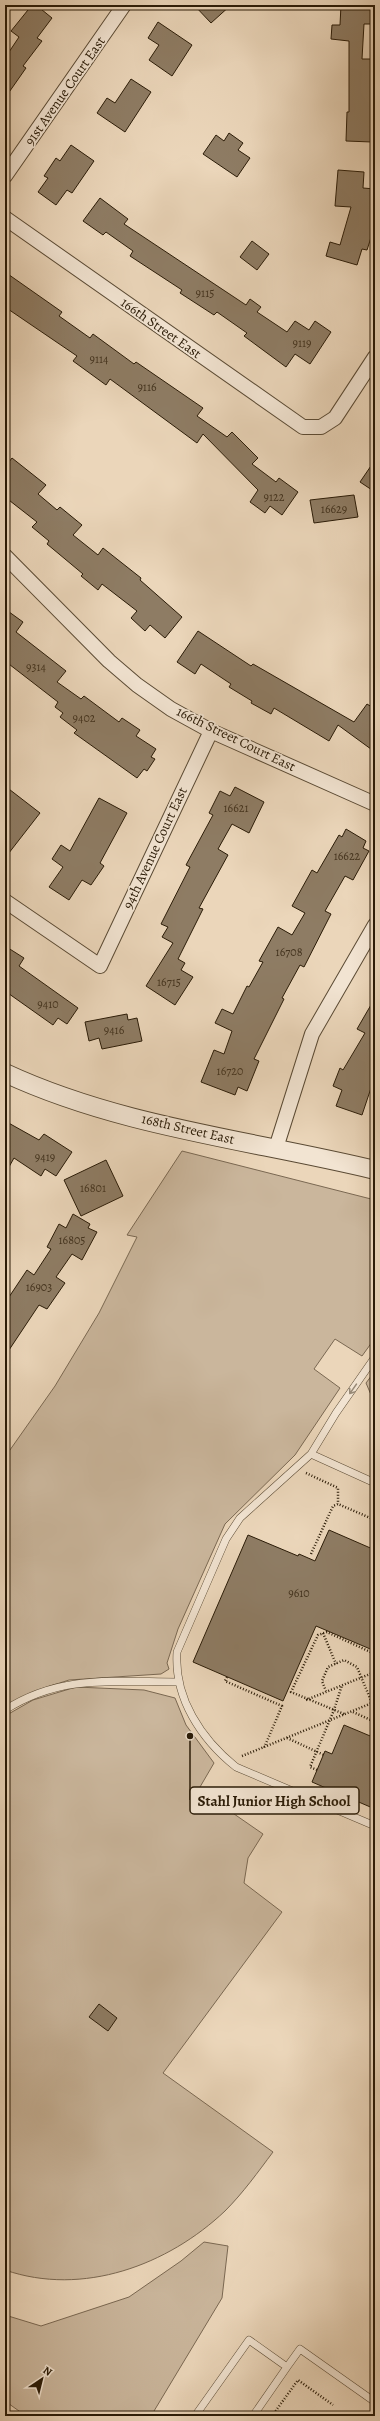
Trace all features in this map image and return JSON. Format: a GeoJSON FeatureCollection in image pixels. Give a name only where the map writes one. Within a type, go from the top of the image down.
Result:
{"type":"FeatureCollection","features":[{"type":"Feature","properties":{"kind":"street","name":"91st Avenue Court East"},"geometry":{"type":"LineString","coordinates":[[5,176],[124,5]]}},
{"type":"Feature","properties":{"kind":"street","name":"166th Street East"},"geometry":{"type":"LineString","coordinates":[[5,218],[302,427],[321,427],[335,418],[375,356]]}},
{"type":"Feature","properties":{"kind":"street","name":"166th Street Court East"},"geometry":{"type":"LineString","coordinates":[[5,556],[109,661],[137,685],[171,709],[211,731],[375,804]]}},
{"type":"Feature","properties":{"kind":"street","name":"94th Avenue Court East"},"geometry":{"type":"LineString","coordinates":[[5,901],[100,966],[211,731]]}},
{"type":"Feature","properties":{"kind":"street"},"geometry":{"type":"LineString","coordinates":[[276,1148],[312,1034],[375,925]]}},
{"type":"Feature","properties":{"kind":"street","name":"168th Street East"},"geometry":{"type":"LineString","coordinates":[[5,1072],[37,1088],[95,1107],[188,1131],[276,1148],[375,1170]]}},
{"type":"Feature","properties":{"kind":"lane"},"geometry":{"type":"LineString","coordinates":[[375,1357],[336,1413],[311,1454],[240,1518],[226,1539],[177,1652],[176,1669],[178,1682],[201,1733],[217,1752],[236,1766],[375,1826]]}},
{"type":"Feature","properties":{"kind":"lane"},"geometry":{"type":"LineString","coordinates":[[311,1454],[375,1483]]}},
{"type":"Feature","properties":{"kind":"lane"},"geometry":{"type":"LineString","coordinates":[[5,1710],[38,1693],[75,1682],[178,1682]]}},
{"type":"Feature","properties":{"kind":"lane"},"geometry":{"type":"LineString","coordinates":[[195,2416],[248,2340],[287,2367]]}},
{"type":"Feature","properties":{"kind":"lane"},"geometry":{"type":"LineString","coordinates":[[253,2416],[300,2349],[375,2402]]}},
{"type":"Feature","properties":{"kind":"path"},"geometry":{"type":"LineString","coordinates":[[306,1474],[338,1488],[338,1504]]}},
{"type":"Feature","properties":{"kind":"path"},"geometry":{"type":"LineString","coordinates":[[311,1554],[333,1506],[338,1504],[375,1520]]}},
{"type":"Feature","properties":{"kind":"path"},"geometry":{"type":"LineString","coordinates":[[345,1715],[306,1700],[291,1692],[318,1635],[327,1632],[375,1654]]}},
{"type":"Feature","properties":{"kind":"path"},"geometry":{"type":"LineString","coordinates":[[323,1633],[336,1664]]}},
{"type":"Feature","properties":{"kind":"path"},"geometry":{"type":"LineString","coordinates":[[242,1756],[374,1703],[357,1667],[344,1660],[328,1667],[322,1681],[326,1691]]}},
{"type":"Feature","properties":{"kind":"path"},"geometry":{"type":"LineString","coordinates":[[306,1700],[375,1672]]}},
{"type":"Feature","properties":{"kind":"path"},"geometry":{"type":"LineString","coordinates":[[227,1677],[225,1681],[282,1706],[264,1748]]}},
{"type":"Feature","properties":{"kind":"path"},"geometry":{"type":"LineString","coordinates":[[317,1770],[310,1767],[334,1710],[342,1685]]}},
{"type":"Feature","properties":{"kind":"path"},"geometry":{"type":"LineString","coordinates":[[353,1711],[375,1722]]}},
{"type":"Feature","properties":{"kind":"path"},"geometry":{"type":"LineString","coordinates":[[287,1738],[324,1755]]}},
{"type":"Feature","properties":{"kind":"path"},"geometry":{"type":"LineString","coordinates":[[272,2416],[298,2380],[333,2405]]}},
{"type":"Feature","properties":{"kind":"shaded area"},"geometry":{"type":"Polygon","coordinates":[[[182,1151],[375,1200],[375,1338],[362,1356],[335,1339],[314,1369],[340,1388],[295,1455],[225,1524],[178,1629],[167,1663],[169,1669],[161,1674],[69,1680],[44,1688],[5,1706],[5,1457],[55,1386],[99,1313],[137,1237],[127,1235],[182,1151]]]}},
{"type":"Feature","properties":{"kind":"shaded area"},"geometry":{"type":"Polygon","coordinates":[[[375,1371],[375,1404],[366,1383],[375,1371]]]}},
{"type":"Feature","properties":{"kind":"shaded area"},"geometry":{"type":"Polygon","coordinates":[[[76,1687],[144,1690],[175,1698],[186,1725],[214,1763],[200,1787],[212,1796],[211,1798],[263,1834],[248,1858],[244,1883],[282,1912],[163,2073],[273,2152],[244,2190],[225,2211],[178,2247],[151,2261],[123,2271],[94,2277],[64,2280],[35,2277],[5,2270],[5,1716],[33,1700],[76,1687]]]}},
{"type":"Feature","properties":{"kind":"shaded area"},"geometry":{"type":"Polygon","coordinates":[[[204,2242],[228,2246],[222,2298],[151,2416],[26,2416],[5,2401],[5,2315],[41,2326],[129,2297],[181,2261],[204,2242]]]}},
{"type":"Feature","properties":{"kind":"building"},"geometry":{"type":"Polygon","coordinates":[[[32,5],[36,5],[52,18],[37,38],[42,41],[23,66],[26,68],[5,98],[5,58],[19,37],[11,31],[32,5]]]}},
{"type":"Feature","properties":{"kind":"building"},"geometry":{"type":"Polygon","coordinates":[[[194,5],[231,5],[211,23],[194,5]]]}},
{"type":"Feature","properties":{"kind":"building"},"geometry":{"type":"Polygon","coordinates":[[[341,5],[373,5],[372,24],[364,24],[362,59],[374,59],[375,135],[372,135],[372,142],[346,141],[347,112],[349,112],[349,41],[331,39],[332,25],[340,25],[341,5]]]}},
{"type":"Feature","properties":{"kind":"building"},"geometry":{"type":"Polygon","coordinates":[[[158,22],[192,45],[172,76],[149,60],[159,45],[148,38],[158,22]]]}},
{"type":"Feature","properties":{"kind":"building"},"geometry":{"type":"Polygon","coordinates":[[[131,79],[151,92],[125,132],[97,113],[107,98],[115,103],[131,79]]]}},
{"type":"Feature","properties":{"kind":"building"},"geometry":{"type":"Polygon","coordinates":[[[229,133],[243,143],[238,150],[250,158],[237,177],[203,154],[216,135],[224,141],[229,133]]]}},
{"type":"Feature","properties":{"kind":"building"},"geometry":{"type":"Polygon","coordinates":[[[71,145],[94,161],[72,193],[67,190],[56,205],[38,192],[48,178],[44,176],[56,158],[60,161],[71,145]]]}},
{"type":"Feature","properties":{"kind":"building"},"geometry":{"type":"Polygon","coordinates":[[[338,170],[364,172],[363,188],[375,189],[375,225],[367,250],[362,249],[357,265],[326,256],[330,242],[340,245],[351,207],[335,206],[338,170]]]}},
{"type":"Feature","properties":{"kind":"building"},"geometry":{"type":"Polygon","coordinates":[[[100,198],[128,219],[124,224],[246,305],[250,299],[261,307],[257,312],[287,332],[295,321],[309,330],[315,321],[331,332],[310,364],[295,354],[286,367],[244,336],[247,333],[217,312],[214,315],[180,293],[182,290],[130,256],[133,251],[106,232],[103,235],[83,221],[100,198]]]}},
{"type":"Feature","properties":{"kind":"building"},"geometry":{"type":"Polygon","coordinates":[[[252,241],[269,254],[257,270],[240,257],[252,241]]]}},
{"type":"Feature","properties":{"kind":"building"},"geometry":{"type":"Polygon","coordinates":[[[5,272],[62,312],[59,316],[90,338],[93,334],[134,364],[136,362],[203,408],[197,416],[227,437],[232,432],[258,458],[252,464],[276,482],[279,478],[298,492],[282,515],[270,506],[265,513],[250,502],[258,490],[203,434],[197,443],[110,379],[106,385],[73,361],[77,356],[5,307],[5,272]]]}},
{"type":"Feature","properties":{"kind":"building"},"geometry":{"type":"Polygon","coordinates":[[[12,458],[46,485],[38,494],[57,510],[60,507],[82,525],[73,535],[98,555],[103,548],[141,578],[140,580],[182,617],[165,638],[150,625],[145,631],[131,618],[137,611],[102,584],[98,590],[81,576],[83,574],[47,544],[49,541],[32,527],[37,522],[5,497],[5,467],[12,458]]]}},
{"type":"Feature","properties":{"kind":"building"},"geometry":{"type":"Polygon","coordinates":[[[375,460],[375,492],[360,482],[375,460]]]}},
{"type":"Feature","properties":{"kind":"building"},"geometry":{"type":"Polygon","coordinates":[[[354,495],[358,517],[314,523],[310,500],[354,495]]]}},
{"type":"Feature","properties":{"kind":"building"},"geometry":{"type":"Polygon","coordinates":[[[5,609],[23,622],[16,632],[66,671],[57,682],[81,699],[84,696],[119,722],[122,718],[140,730],[136,736],[156,749],[151,757],[155,759],[147,771],[144,769],[137,778],[74,733],[77,730],[60,717],[63,713],[55,707],[58,702],[5,661],[5,609]]]}},
{"type":"Feature","properties":{"kind":"building"},"geometry":{"type":"Polygon","coordinates":[[[198,631],[251,666],[253,664],[354,722],[367,704],[375,709],[375,752],[338,725],[329,741],[274,708],[271,714],[251,703],[252,701],[229,687],[231,684],[201,664],[195,674],[177,662],[198,631]]]}},
{"type":"Feature","properties":{"kind":"building"},"geometry":{"type":"Polygon","coordinates":[[[5,786],[40,813],[5,858],[5,786]]]}},
{"type":"Feature","properties":{"kind":"building"},"geometry":{"type":"Polygon","coordinates":[[[235,787],[264,802],[249,833],[232,824],[218,849],[228,855],[199,908],[203,909],[178,959],[185,963],[181,970],[193,977],[175,1005],[146,986],[173,943],[162,937],[168,927],[161,924],[190,867],[186,865],[213,815],[209,813],[220,791],[230,796],[235,787]]]}},
{"type":"Feature","properties":{"kind":"building"},"geometry":{"type":"Polygon","coordinates":[[[99,798],[127,813],[100,863],[104,866],[91,885],[82,880],[69,900],[49,887],[63,867],[52,859],[61,845],[70,851],[99,798]]]}},
{"type":"Feature","properties":{"kind":"building"},"geometry":{"type":"Polygon","coordinates":[[[346,829],[366,841],[363,848],[369,851],[353,880],[345,876],[325,911],[331,914],[304,967],[300,965],[282,998],[284,999],[254,1059],[259,1061],[247,1091],[238,1087],[235,1095],[201,1082],[214,1050],[224,1054],[232,1031],[215,1023],[222,1009],[233,1014],[247,986],[249,987],[263,962],[259,961],[278,927],[292,935],[305,913],[292,906],[312,870],[317,873],[339,835],[342,837],[346,829]]]}},
{"type":"Feature","properties":{"kind":"building"},"geometry":{"type":"Polygon","coordinates":[[[5,946],[24,958],[19,966],[78,1008],[67,1024],[58,1018],[53,1025],[5,991],[5,946]]]}},
{"type":"Feature","properties":{"kind":"building"},"geometry":{"type":"Polygon","coordinates":[[[375,998],[375,1076],[362,1115],[336,1106],[342,1090],[333,1086],[340,1068],[343,1070],[365,1033],[357,1029],[375,998]]]}},
{"type":"Feature","properties":{"kind":"building"},"geometry":{"type":"Polygon","coordinates":[[[127,1014],[128,1020],[137,1018],[142,1041],[102,1049],[99,1038],[89,1041],[85,1022],[127,1014]]]}},
{"type":"Feature","properties":{"kind":"building"},"geometry":{"type":"Polygon","coordinates":[[[5,1121],[39,1140],[44,1134],[72,1152],[56,1176],[45,1169],[41,1176],[14,1158],[5,1174],[5,1121]]]}},
{"type":"Feature","properties":{"kind":"building"},"geometry":{"type":"Polygon","coordinates":[[[106,1160],[123,1196],[81,1216],[64,1180],[106,1160]]]}},
{"type":"Feature","properties":{"kind":"building"},"geometry":{"type":"Polygon","coordinates":[[[73,1214],[90,1224],[88,1228],[97,1232],[82,1260],[72,1254],[56,1277],[65,1283],[47,1309],[39,1305],[5,1356],[5,1303],[27,1270],[34,1275],[51,1249],[47,1247],[59,1224],[66,1228],[73,1214]]]}},
{"type":"Feature","properties":{"kind":"building"},"geometry":{"type":"Polygon","coordinates":[[[329,1530],[375,1550],[375,1651],[316,1626],[283,1701],[193,1662],[248,1535],[298,1556],[299,1554],[315,1561],[329,1530]]]}},
{"type":"Feature","properties":{"kind":"building"},"geometry":{"type":"Polygon","coordinates":[[[344,1725],[375,1738],[375,1809],[312,1782],[325,1751],[332,1754],[344,1725]]]}},
{"type":"Feature","properties":{"kind":"building"},"geometry":{"type":"Polygon","coordinates":[[[99,2004],[117,2018],[108,2031],[89,2017],[99,2004]]]}},
{"type":"Feature","properties":{"kind":"place","name":"Stahl Junior High School"},"geometry":{"type":"Point","coordinates":[190,1736]}}]}
